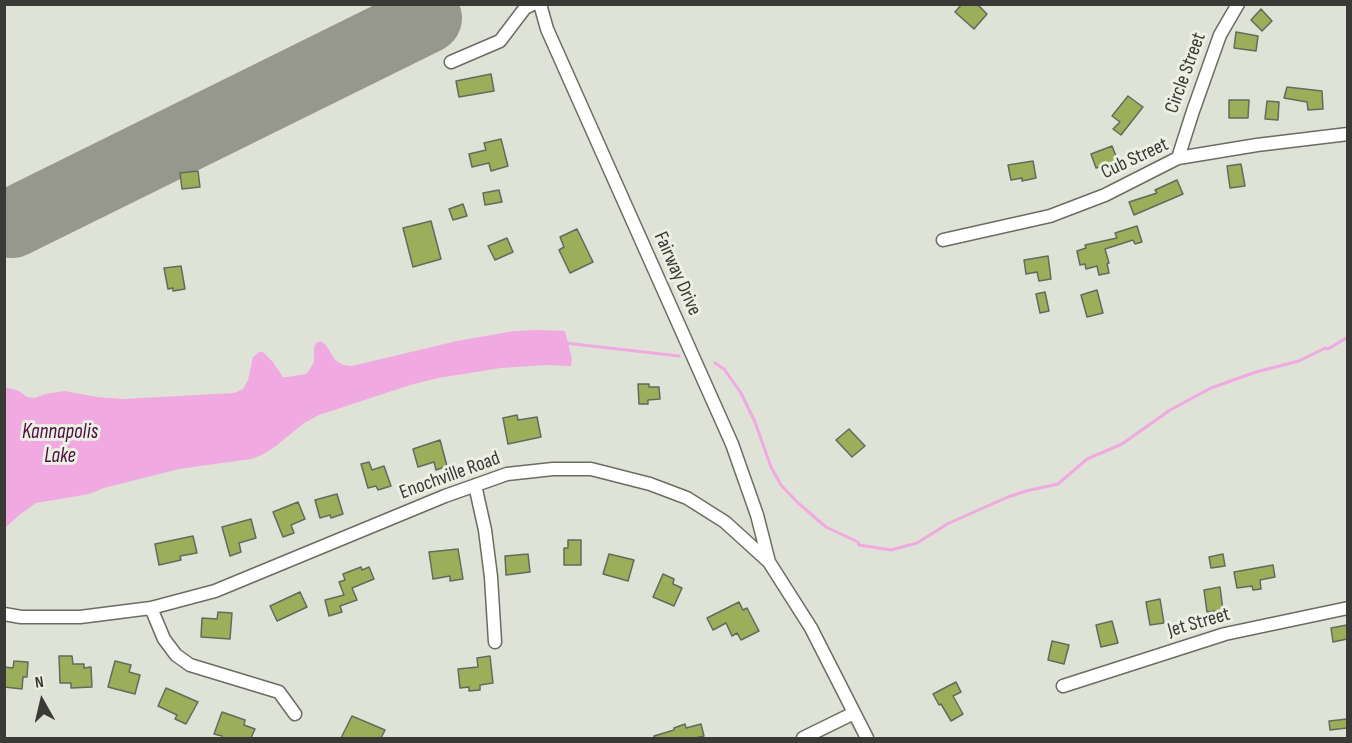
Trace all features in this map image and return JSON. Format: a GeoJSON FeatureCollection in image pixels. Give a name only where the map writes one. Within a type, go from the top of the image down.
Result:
{"type":"FeatureCollection","features":[{"type":"Feature","properties":{"kind":"street"},"geometry":{"type":"LineString","coordinates":[[451,62],[500,41],[525,8],[533,4]]}},
{"type":"Feature","properties":{"kind":"street","name":"Fairway Drive"},"geometry":{"type":"LineString","coordinates":[[540,4],[547,29],[732,444],[757,515],[770,562]]}},
{"type":"Feature","properties":{"kind":"street","name":"Circle Street"},"geometry":{"type":"LineString","coordinates":[[1178,158],[1192,111],[1220,35],[1238,4]]}},
{"type":"Feature","properties":{"kind":"street","name":"Cub Street"},"geometry":{"type":"LineString","coordinates":[[943,240],[1050,216],[1105,195],[1178,158],[1347,134]]}},
{"type":"Feature","properties":{"kind":"street","name":"Enochville Road"},"geometry":{"type":"LineString","coordinates":[[4,614],[21,617],[80,617],[151,609],[215,591],[445,496],[507,474],[553,469],[591,469],[651,484],[687,498],[725,522],[770,562],[811,628],[867,738]]}},
{"type":"Feature","properties":{"kind":"street"},"geometry":{"type":"LineString","coordinates":[[475,485],[491,577],[495,642]]}},
{"type":"Feature","properties":{"kind":"street","name":"Jet Street"},"geometry":{"type":"LineString","coordinates":[[1063,686],[1226,634],[1347,608]]}},
{"type":"Feature","properties":{"kind":"street"},"geometry":{"type":"LineString","coordinates":[[151,609],[164,639],[176,655],[190,665],[279,692],[295,714]]}},
{"type":"Feature","properties":{"kind":"street"},"geometry":{"type":"LineString","coordinates":[[803,738],[854,713]]}},
{"type":"Feature","properties":{"kind":"water","name":"Kannapolis Lake"},"geometry":{"type":"Polygon","coordinates":[[[514,331],[565,331],[572,359],[571,366],[501,368],[410,385],[319,415],[304,423],[276,446],[251,459],[179,469],[89,494],[36,503],[5,528],[5,387],[19,391],[27,397],[35,398],[65,391],[124,399],[234,393],[243,389],[248,380],[253,357],[259,352],[263,352],[272,361],[283,377],[288,377],[306,374],[314,362],[316,343],[321,341],[335,360],[343,365],[352,366],[457,341],[514,331]]]}},
{"type":"Feature","properties":{"kind":"building"},"geometry":{"type":"Polygon","coordinates":[[[962,4],[977,4],[987,14],[974,29],[955,12],[962,4]]]}},
{"type":"Feature","properties":{"kind":"building"},"geometry":{"type":"Polygon","coordinates":[[[1261,9],[1272,21],[1262,31],[1251,20],[1261,9]]]}},
{"type":"Feature","properties":{"kind":"building"},"geometry":{"type":"Polygon","coordinates":[[[1236,32],[1258,36],[1256,51],[1234,48],[1236,32]]]}},
{"type":"Feature","properties":{"kind":"building"},"geometry":{"type":"Polygon","coordinates":[[[491,74],[494,91],[459,97],[456,81],[491,74]]]}},
{"type":"Feature","properties":{"kind":"building"},"geometry":{"type":"Polygon","coordinates":[[[1287,87],[1322,91],[1323,109],[1308,110],[1307,102],[1284,98],[1287,87]]]}},
{"type":"Feature","properties":{"kind":"building"},"geometry":{"type":"Polygon","coordinates":[[[1128,96],[1143,107],[1121,135],[1113,129],[1120,122],[1112,116],[1128,96]]]}},
{"type":"Feature","properties":{"kind":"building"},"geometry":{"type":"Polygon","coordinates":[[[1229,100],[1249,100],[1248,118],[1229,118],[1229,100]]]}},
{"type":"Feature","properties":{"kind":"building"},"geometry":{"type":"Polygon","coordinates":[[[1267,101],[1279,102],[1278,120],[1265,119],[1267,101]]]}},
{"type":"Feature","properties":{"kind":"building"},"geometry":{"type":"Polygon","coordinates":[[[501,139],[508,166],[491,171],[489,163],[472,167],[469,154],[486,150],[484,143],[501,139]]]}},
{"type":"Feature","properties":{"kind":"building"},"geometry":{"type":"Polygon","coordinates":[[[1112,146],[1118,161],[1096,168],[1091,154],[1112,146]]]}},
{"type":"Feature","properties":{"kind":"building"},"geometry":{"type":"Polygon","coordinates":[[[1033,161],[1036,178],[1022,181],[1022,178],[1011,180],[1008,165],[1033,161]]]}},
{"type":"Feature","properties":{"kind":"building"},"geometry":{"type":"Polygon","coordinates":[[[1241,164],[1245,186],[1230,188],[1227,166],[1241,164]]]}},
{"type":"Feature","properties":{"kind":"building"},"geometry":{"type":"Polygon","coordinates":[[[198,171],[200,187],[182,189],[180,173],[198,171]]]}},
{"type":"Feature","properties":{"kind":"building"},"geometry":{"type":"Polygon","coordinates":[[[1177,180],[1183,194],[1134,215],[1129,202],[1157,193],[1155,190],[1177,180]]]}},
{"type":"Feature","properties":{"kind":"building"},"geometry":{"type":"Polygon","coordinates":[[[499,190],[502,202],[485,205],[483,193],[499,190]]]}},
{"type":"Feature","properties":{"kind":"building"},"geometry":{"type":"Polygon","coordinates":[[[463,204],[467,216],[453,220],[449,209],[463,204]]]}},
{"type":"Feature","properties":{"kind":"building"},"geometry":{"type":"Polygon","coordinates":[[[431,221],[441,259],[413,267],[403,228],[431,221]]]}},
{"type":"Feature","properties":{"kind":"building"},"geometry":{"type":"Polygon","coordinates":[[[1137,226],[1142,242],[1135,244],[1133,240],[1105,249],[1109,273],[1099,275],[1097,266],[1086,269],[1085,264],[1080,265],[1077,251],[1086,248],[1085,245],[1117,238],[1115,233],[1137,226]]]}},
{"type":"Feature","properties":{"kind":"building"},"geometry":{"type":"Polygon","coordinates":[[[577,229],[593,262],[570,273],[559,250],[564,247],[560,237],[577,229]]]}},
{"type":"Feature","properties":{"kind":"building"},"geometry":{"type":"Polygon","coordinates":[[[507,238],[513,252],[495,260],[488,246],[507,238]]]}},
{"type":"Feature","properties":{"kind":"building"},"geometry":{"type":"Polygon","coordinates":[[[1048,256],[1051,279],[1039,281],[1037,272],[1026,274],[1024,260],[1048,256]]]}},
{"type":"Feature","properties":{"kind":"building"},"geometry":{"type":"Polygon","coordinates":[[[181,266],[185,289],[173,291],[173,288],[168,289],[164,268],[181,266]]]}},
{"type":"Feature","properties":{"kind":"building"},"geometry":{"type":"Polygon","coordinates":[[[1097,290],[1103,313],[1087,317],[1081,295],[1097,290]]]}},
{"type":"Feature","properties":{"kind":"building"},"geometry":{"type":"Polygon","coordinates":[[[1045,292],[1049,311],[1040,313],[1036,294],[1045,292]]]}},
{"type":"Feature","properties":{"kind":"building"},"geometry":{"type":"Polygon","coordinates":[[[638,384],[659,387],[660,399],[648,400],[648,404],[639,404],[638,384]]]}},
{"type":"Feature","properties":{"kind":"building"},"geometry":{"type":"Polygon","coordinates":[[[517,415],[518,420],[537,417],[541,437],[508,444],[503,418],[517,415]]]}},
{"type":"Feature","properties":{"kind":"building"},"geometry":{"type":"Polygon","coordinates":[[[849,429],[865,446],[852,457],[836,440],[849,429]]]}},
{"type":"Feature","properties":{"kind":"building"},"geometry":{"type":"Polygon","coordinates":[[[440,440],[447,466],[436,470],[434,462],[418,467],[413,449],[440,440]]]}},
{"type":"Feature","properties":{"kind":"building"},"geometry":{"type":"Polygon","coordinates":[[[369,462],[372,470],[384,466],[391,486],[378,490],[376,486],[368,488],[361,464],[369,462]]]}},
{"type":"Feature","properties":{"kind":"building"},"geometry":{"type":"Polygon","coordinates":[[[337,494],[343,514],[331,518],[330,515],[320,518],[315,500],[337,494]]]}},
{"type":"Feature","properties":{"kind":"building"},"geometry":{"type":"Polygon","coordinates":[[[298,502],[305,519],[291,525],[294,533],[283,537],[273,512],[298,502]]]}},
{"type":"Feature","properties":{"kind":"building"},"geometry":{"type":"Polygon","coordinates":[[[251,519],[256,538],[239,543],[241,552],[230,556],[222,527],[251,519]]]}},
{"type":"Feature","properties":{"kind":"building"},"geometry":{"type":"Polygon","coordinates":[[[193,536],[197,553],[180,556],[181,560],[159,565],[155,544],[193,536]]]}},
{"type":"Feature","properties":{"kind":"building"},"geometry":{"type":"Polygon","coordinates":[[[568,540],[581,540],[581,565],[564,565],[564,548],[568,548],[568,540]]]}},
{"type":"Feature","properties":{"kind":"building"},"geometry":{"type":"Polygon","coordinates":[[[458,549],[463,579],[450,581],[450,576],[433,579],[429,552],[458,549]]]}},
{"type":"Feature","properties":{"kind":"building"},"geometry":{"type":"Polygon","coordinates":[[[528,554],[530,572],[506,575],[505,556],[528,554]]]}},
{"type":"Feature","properties":{"kind":"building"},"geometry":{"type":"Polygon","coordinates":[[[609,554],[634,560],[628,581],[603,574],[609,554]]]}},
{"type":"Feature","properties":{"kind":"building"},"geometry":{"type":"Polygon","coordinates":[[[1223,554],[1225,566],[1211,568],[1209,557],[1223,554]]]}},
{"type":"Feature","properties":{"kind":"building"},"geometry":{"type":"Polygon","coordinates":[[[1273,565],[1275,577],[1260,580],[1261,589],[1253,590],[1252,586],[1237,588],[1234,572],[1273,565]]]}},
{"type":"Feature","properties":{"kind":"building"},"geometry":{"type":"Polygon","coordinates":[[[361,567],[362,570],[369,567],[374,579],[352,588],[357,600],[340,606],[342,612],[329,616],[325,600],[344,595],[339,582],[345,580],[343,574],[361,567]]]}},
{"type":"Feature","properties":{"kind":"building"},"geometry":{"type":"Polygon","coordinates":[[[663,574],[674,579],[673,584],[682,588],[674,606],[653,597],[663,574]]]}},
{"type":"Feature","properties":{"kind":"building"},"geometry":{"type":"Polygon","coordinates":[[[1220,587],[1223,610],[1207,612],[1204,590],[1220,587]]]}},
{"type":"Feature","properties":{"kind":"building"},"geometry":{"type":"Polygon","coordinates":[[[300,592],[307,607],[277,621],[270,606],[300,592]]]}},
{"type":"Feature","properties":{"kind":"building"},"geometry":{"type":"Polygon","coordinates":[[[1160,599],[1164,623],[1150,625],[1146,602],[1160,599]]]}},
{"type":"Feature","properties":{"kind":"building"},"geometry":{"type":"Polygon","coordinates":[[[739,602],[743,610],[747,608],[759,631],[741,640],[737,633],[732,636],[726,623],[713,630],[707,618],[739,602]]]}},
{"type":"Feature","properties":{"kind":"building"},"geometry":{"type":"Polygon","coordinates":[[[218,612],[232,613],[230,639],[201,637],[202,618],[217,619],[218,612]]]}},
{"type":"Feature","properties":{"kind":"building"},"geometry":{"type":"Polygon","coordinates":[[[1112,621],[1118,643],[1101,647],[1096,625],[1112,621]]]}},
{"type":"Feature","properties":{"kind":"building"},"geometry":{"type":"Polygon","coordinates":[[[1347,625],[1347,639],[1333,642],[1331,628],[1347,625]]]}},
{"type":"Feature","properties":{"kind":"building"},"geometry":{"type":"Polygon","coordinates":[[[1052,641],[1069,645],[1064,664],[1048,660],[1052,641]]]}},
{"type":"Feature","properties":{"kind":"building"},"geometry":{"type":"Polygon","coordinates":[[[59,656],[72,656],[73,664],[84,664],[84,668],[91,667],[92,687],[71,688],[71,683],[60,683],[59,656]]]}},
{"type":"Feature","properties":{"kind":"building"},"geometry":{"type":"Polygon","coordinates":[[[490,656],[493,683],[480,685],[480,690],[469,691],[469,687],[460,688],[458,669],[478,667],[477,658],[490,656]]]}},
{"type":"Feature","properties":{"kind":"building"},"geometry":{"type":"Polygon","coordinates":[[[14,661],[28,662],[27,677],[23,677],[22,689],[4,687],[4,667],[13,668],[14,661]]]}},
{"type":"Feature","properties":{"kind":"building"},"geometry":{"type":"Polygon","coordinates":[[[115,661],[131,665],[129,672],[140,675],[135,694],[108,687],[115,661]]]}},
{"type":"Feature","properties":{"kind":"building"},"geometry":{"type":"Polygon","coordinates":[[[956,682],[961,692],[953,696],[963,714],[951,721],[933,694],[956,682]]]}},
{"type":"Feature","properties":{"kind":"building"},"geometry":{"type":"Polygon","coordinates":[[[166,688],[198,702],[186,724],[175,719],[177,715],[158,706],[166,688]]]}},
{"type":"Feature","properties":{"kind":"building"},"geometry":{"type":"Polygon","coordinates":[[[222,712],[245,720],[244,725],[255,729],[251,738],[221,738],[222,736],[214,734],[222,712]]]}},
{"type":"Feature","properties":{"kind":"building"},"geometry":{"type":"Polygon","coordinates":[[[352,716],[385,730],[381,738],[341,738],[352,716]]]}},
{"type":"Feature","properties":{"kind":"building"},"geometry":{"type":"Polygon","coordinates":[[[1347,719],[1347,728],[1330,730],[1329,721],[1347,719]]]}},
{"type":"Feature","properties":{"kind":"building"},"geometry":{"type":"Polygon","coordinates":[[[685,724],[686,728],[701,724],[704,736],[654,738],[654,736],[685,724]]]}},
{"type":"Feature","properties":{"kind":"waterway"},"geometry":{"type":"LineString","coordinates":[[715,363],[724,369],[741,393],[755,422],[771,467],[781,485],[826,527],[858,542],[859,545],[891,550],[917,543],[949,523],[1008,497],[1058,484],[1087,459],[1122,444],[1170,410],[1211,388],[1256,372],[1299,361],[1325,348],[1328,349],[1348,337]]}},
{"type":"Feature","properties":{"kind":"waterway"},"geometry":{"type":"LineString","coordinates":[[565,343],[679,356]]}},
{"type":"Feature","properties":{"kind":"runway"},"geometry":{"type":"LineString","coordinates":[[12,223],[427,18]]}}]}
